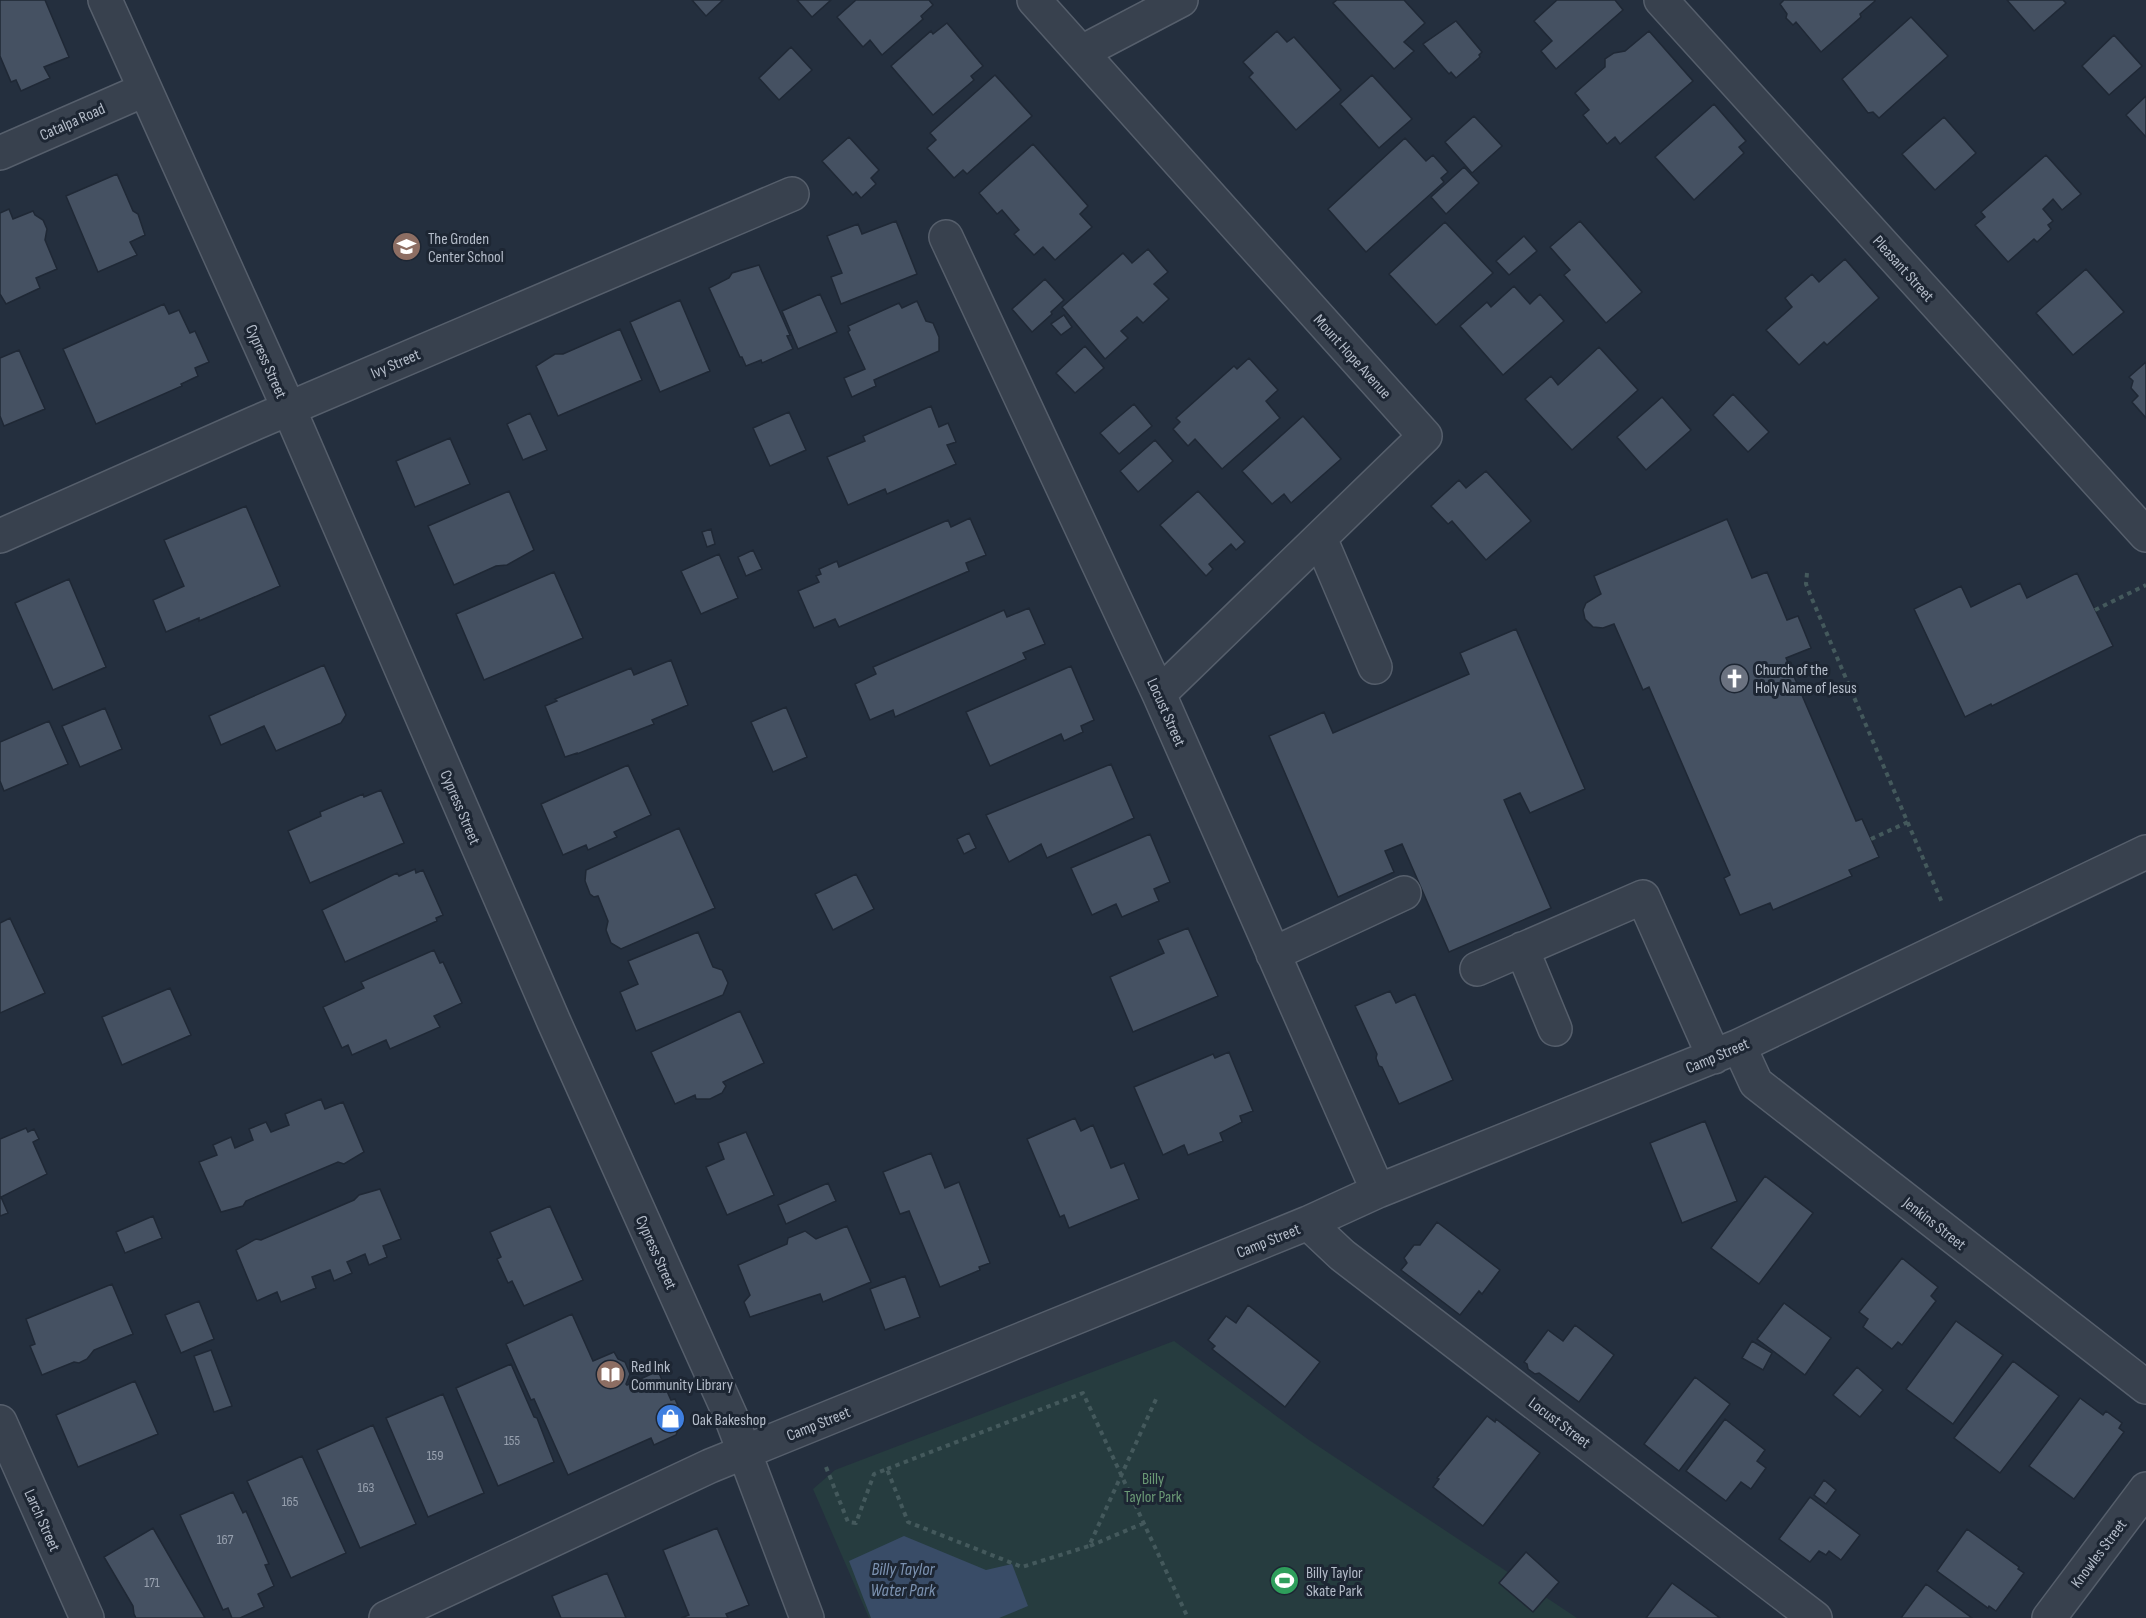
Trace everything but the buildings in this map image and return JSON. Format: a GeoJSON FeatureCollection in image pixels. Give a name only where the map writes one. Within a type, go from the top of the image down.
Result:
{"type":"FeatureCollection","features":[{"type":"Feature","properties":{"kind":"street","name":"Cypress Street"},"geometry":{"type":"LineString","coordinates":[[105,0],[289,409],[554,1022],[746,1453],[807,1618]]}},
{"type":"Feature","properties":{"kind":"street","name":"Mount Hope Avenue"},"geometry":{"type":"LineString","coordinates":[[1034,0],[1425,436],[1159,694]]}},
{"type":"Feature","properties":{"kind":"street"},"geometry":{"type":"LineString","coordinates":[[1082,52],[1181,0]]}},
{"type":"Feature","properties":{"kind":"street","name":"Pleasant Street"},"geometry":{"type":"LineString","coordinates":[[1661,0],[2146,535]]}},
{"type":"Feature","properties":{"kind":"street","name":"Catalpa Road"},"geometry":{"type":"LineString","coordinates":[[0,153],[144,90]]}},
{"type":"Feature","properties":{"kind":"street","name":"Ivy Street"},"geometry":{"type":"LineString","coordinates":[[0,536],[289,409],[792,194]]}},
{"type":"Feature","properties":{"kind":"street","name":"Locust Street"},"geometry":{"type":"LineString","coordinates":[[946,237],[1159,694],[1378,1191]]}},
{"type":"Feature","properties":{"kind":"street"},"geometry":{"type":"LineString","coordinates":[[1320,538],[1375,667]]}},
{"type":"Feature","properties":{"kind":"street","name":"Camp Street"},"geometry":{"type":"LineString","coordinates":[[386,1618],[710,1466],[1308,1223],[1378,1191],[1727,1051],[2146,852]]}},
{"type":"Feature","properties":{"kind":"street"},"geometry":{"type":"LineString","coordinates":[[1273,954],[1404,893]]}},
{"type":"Feature","properties":{"kind":"street","name":"Jenkins Street"},"geometry":{"type":"LineString","coordinates":[[1522,949],[1643,897],[1727,1051],[1756,1083],[2146,1387]]}},
{"type":"Feature","properties":{"kind":"street"},"geometry":{"type":"LineString","coordinates":[[1477,969],[1522,949],[1555,1029]]}},
{"type":"Feature","properties":{"kind":"street","name":"Locust Street"},"geometry":{"type":"LineString","coordinates":[[1308,1223],[1342,1255],[1815,1618]]}},
{"type":"Feature","properties":{"kind":"street","name":"Larch Street"},"geometry":{"type":"LineString","coordinates":[[0,1422],[87,1618]]}},
{"type":"Feature","properties":{"kind":"street","name":"Knowles Street"},"geometry":{"type":"LineString","coordinates":[[2049,1618],[2146,1489]]}},
{"type":"Feature","properties":{"kind":"path"},"geometry":{"type":"LineString","coordinates":[[1807,573],[1806,584],[1812,599],[1945,909]]}},
{"type":"Feature","properties":{"kind":"path"},"geometry":{"type":"LineString","coordinates":[[2095,610],[2146,585]]}},
{"type":"Feature","properties":{"kind":"path"},"geometry":{"type":"LineString","coordinates":[[1871,839],[1908,822]]}},
{"type":"Feature","properties":{"kind":"path"},"geometry":{"type":"LineString","coordinates":[[826,1467],[848,1522],[856,1523],[874,1474],[1083,1393],[1188,1618]]}},
{"type":"Feature","properties":{"kind":"path"},"geometry":{"type":"LineString","coordinates":[[1089,1546],[1157,1397]]}},
{"type":"Feature","properties":{"kind":"path"},"geometry":{"type":"LineString","coordinates":[[887,1469],[908,1522],[1022,1567],[1089,1546],[1144,1523]]}},
{"type":"Feature","properties":{"kind":"green space","name":"Billy Taylor Park"},"geometry":{"type":"Polygon","coordinates":[[[1174,1341],[1309,1440],[1577,1618],[869,1618],[813,1489],[835,1470],[1174,1341]]]}},
{"type":"Feature","properties":{"kind":"water","name":"Billy Taylor Water Park"},"geometry":{"type":"Polygon","coordinates":[[[904,1536],[986,1570],[1012,1564],[1028,1606],[999,1618],[871,1618],[849,1561],[904,1536]]]}},
{"type":"Feature","properties":{"kind":"place","name":"The Groden Center School"},"geometry":{"type":"Point","coordinates":[407,247]}},
{"type":"Feature","properties":{"kind":"place","name":"Church of the Holy Name of Jesus"},"geometry":{"type":"Point","coordinates":[1734,678]}},
{"type":"Feature","properties":{"kind":"place","name":"Red Ink Community Library"},"geometry":{"type":"Point","coordinates":[610,1375]}},
{"type":"Feature","properties":{"kind":"place","name":"Oak Bakeshop"},"geometry":{"type":"Point","coordinates":[671,1419]}},
{"type":"Feature","properties":{"kind":"place","name":"Billy Taylor Skate Park"},"geometry":{"type":"Point","coordinates":[1285,1581]}}]}
